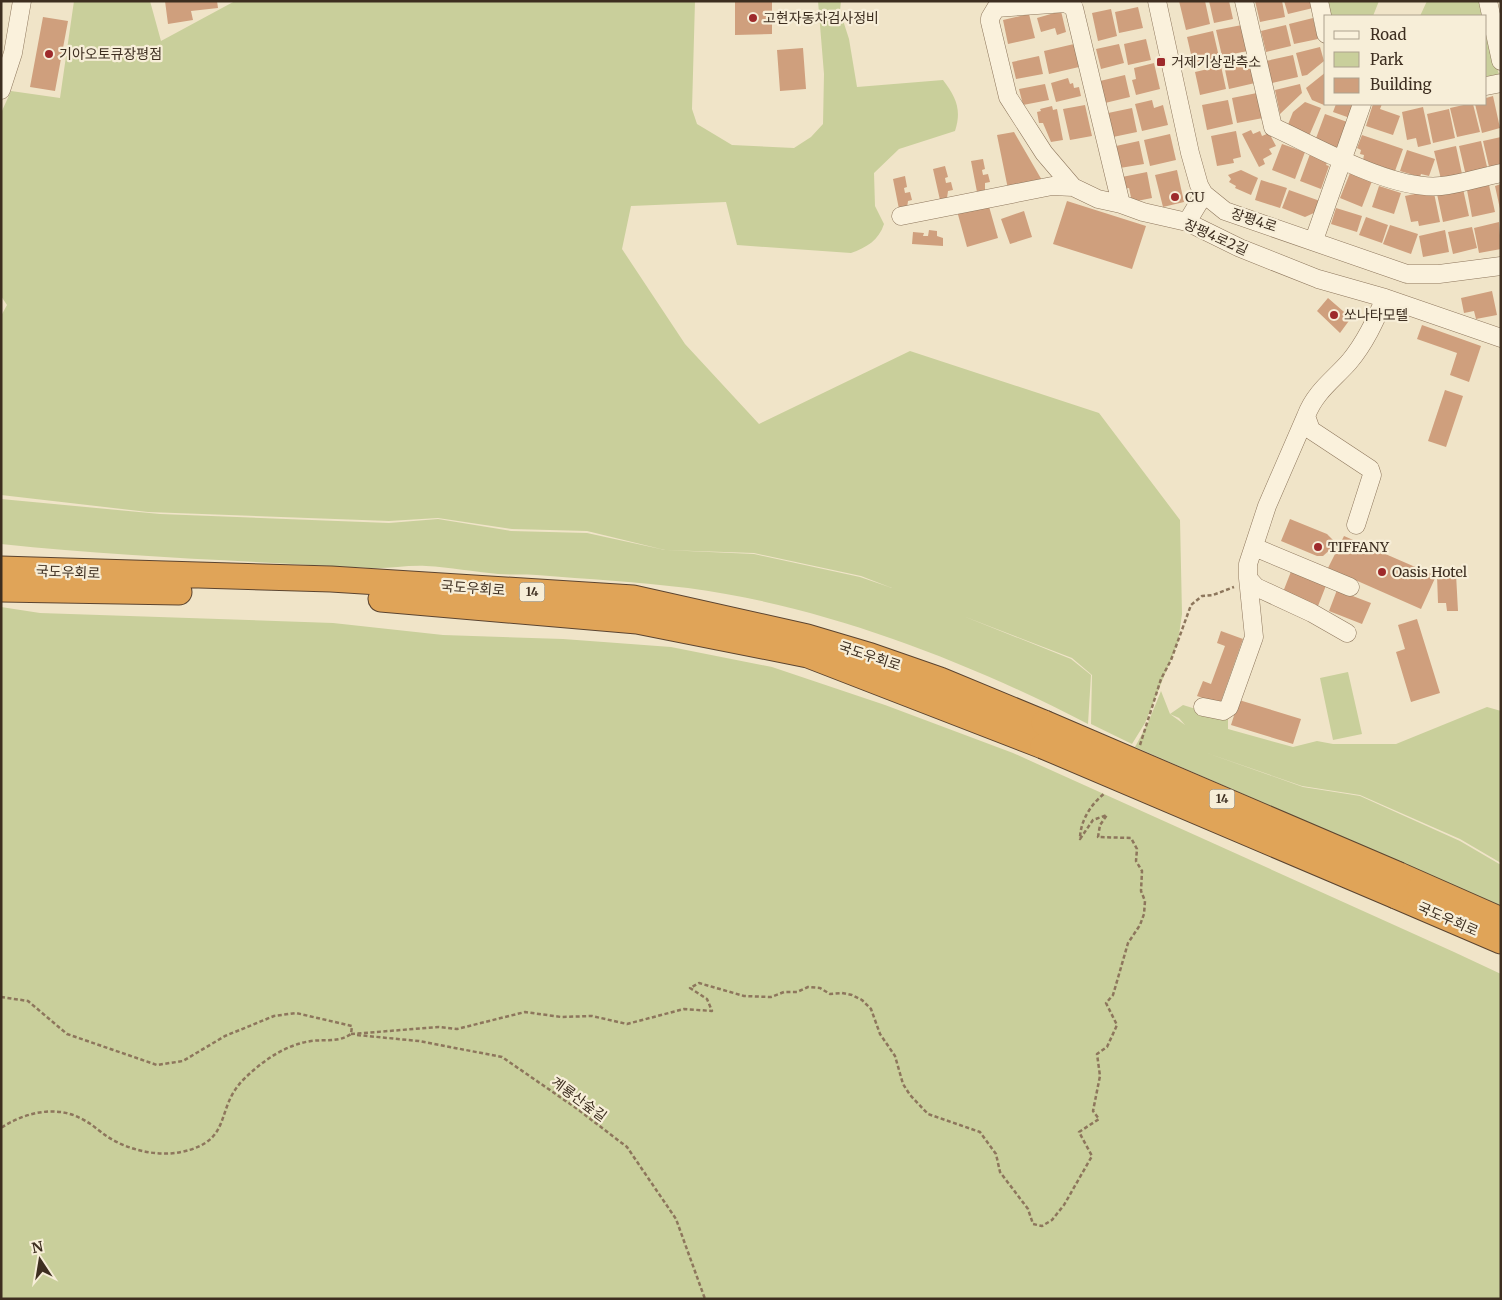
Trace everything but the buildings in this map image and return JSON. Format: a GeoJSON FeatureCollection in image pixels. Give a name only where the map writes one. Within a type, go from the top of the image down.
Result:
{"type":"FeatureCollection","features":[{"type":"Feature","properties":{"kind":"highway","name":"국도우회로"},"geometry":{"type":"LineString","coordinates":[[1,569],[331,579],[633,598],[807,637],[871,656],[940,680],[1044,735]]}},
{"type":"Feature","properties":{"kind":"highway","name":"국도우회로"},"geometry":{"type":"LineString","coordinates":[[1,589],[312,593],[637,621],[808,655],[1044,735]]}},
{"type":"Feature","properties":{"kind":"highway","name":"14"},"geometry":{"type":"LineString","coordinates":[[1044,735],[1398,886]]}},
{"type":"Feature","properties":{"kind":"highway","name":"국도우회로"},"geometry":{"type":"LineString","coordinates":[[1398,886],[1501,920]]}},
{"type":"Feature","properties":{"kind":"highway","name":"국도우회로"},"geometry":{"type":"LineString","coordinates":[[1398,886],[1501,941]]}},
{"type":"Feature","properties":{"kind":"street"},"geometry":{"type":"LineString","coordinates":[[2,86],[14,53],[22,1]]}},
{"type":"Feature","properties":{"kind":"street"},"geometry":{"type":"LineString","coordinates":[[1157,1],[1190,153],[1204,194],[1187,222]]}},
{"type":"Feature","properties":{"kind":"street"},"geometry":{"type":"LineString","coordinates":[[1244,1],[1273,127],[1342,159],[1398,182],[1440,186],[1501,173]]}},
{"type":"Feature","properties":{"kind":"street"},"geometry":{"type":"LineString","coordinates":[[1319,1],[1324,25]]}},
{"type":"Feature","properties":{"kind":"street"},"geometry":{"type":"LineString","coordinates":[[1488,1],[1501,61]]}},
{"type":"Feature","properties":{"kind":"street"},"geometry":{"type":"LineString","coordinates":[[1073,187],[1044,153],[1008,97],[990,18],[996,8],[1066,3],[1074,8],[1121,204]]}},
{"type":"Feature","properties":{"kind":"street"},"geometry":{"type":"LineString","coordinates":[[1487,86],[1501,83]]}},
{"type":"Feature","properties":{"kind":"street"},"geometry":{"type":"LineString","coordinates":[[1314,240],[1362,105]]}},
{"type":"Feature","properties":{"kind":"street"},"geometry":{"type":"LineString","coordinates":[[901,216],[1052,186],[1073,187]]}},
{"type":"Feature","properties":{"kind":"street","name":"장평4로2길"},"geometry":{"type":"LineString","coordinates":[[1073,187],[1098,199],[1187,222],[1240,248],[1302,272],[1501,338]]}},
{"type":"Feature","properties":{"kind":"street","name":"장평4로"},"geometry":{"type":"LineString","coordinates":[[1204,194],[1225,211],[1314,240],[1407,274],[1432,275],[1501,266]]}},
{"type":"Feature","properties":{"kind":"street"},"geometry":{"type":"LineString","coordinates":[[1203,707],[1222,711],[1229,708],[1254,637],[1248,564],[1268,506],[1306,416],[1318,392],[1350,361],[1368,334],[1385,298]]}},
{"type":"Feature","properties":{"kind":"street"},"geometry":{"type":"LineString","coordinates":[[1306,416],[1311,430],[1370,468],[1372,475],[1356,525]]}},
{"type":"Feature","properties":{"kind":"street"},"geometry":{"type":"LineString","coordinates":[[1254,547],[1350,587]]}},
{"type":"Feature","properties":{"kind":"street"},"geometry":{"type":"LineString","coordinates":[[1248,578],[1256,588],[1312,613],[1347,633]]}},
{"type":"Feature","properties":{"kind":"path"},"geometry":{"type":"LineString","coordinates":[[1,1128],[30,1113],[64,1113],[79,1117],[109,1138],[140,1151],[160,1154],[180,1153],[199,1147],[214,1137],[221,1126],[230,1096],[244,1079],[287,1046],[313,1041],[332,1042],[351,1034],[439,1027],[457,1029],[525,1012],[561,1017],[592,1016],[627,1024],[684,1009],[712,1011],[707,999],[690,988],[699,983],[744,996],[771,997],[784,992],[797,992],[808,987],[820,988],[830,994],[842,993],[852,995],[862,1000],[871,1009],[880,1034],[895,1056],[903,1084],[910,1095],[928,1114],[980,1132],[996,1154],[1000,1172],[1028,1209],[1033,1224],[1042,1226],[1052,1220],[1064,1205],[1092,1156],[1080,1132],[1099,1119],[1093,1110],[1100,1076],[1097,1054],[1107,1047],[1117,1024],[1106,1003],[1114,995],[1128,943],[1140,925],[1144,914],[1145,902],[1141,892],[1142,871],[1136,861],[1137,849],[1131,838],[1098,837],[1100,825],[1107,815],[1093,820],[1080,839],[1080,827],[1096,801],[1130,772],[1161,679],[1191,604],[1202,596],[1213,595],[1236,586],[1248,578]]}},
{"type":"Feature","properties":{"kind":"path"},"geometry":{"type":"LineString","coordinates":[[1,997],[28,1001],[67,1034],[157,1065],[183,1061],[225,1036],[274,1016],[296,1013],[329,1019],[352,1026],[351,1034]]}},
{"type":"Feature","properties":{"kind":"path","name":"계룡산숲길"},"geometry":{"type":"LineString","coordinates":[[351,1034],[419,1041],[502,1057],[576,1108],[627,1147],[676,1219],[705,1299]]}},
{"type":"Feature","properties":{"kind":"green space"},"geometry":{"type":"Polygon","coordinates":[[[74,1],[150,1],[161,41],[235,1],[695,1],[692,109],[697,124],[732,145],[794,148],[811,137],[823,124],[824,74],[818,1],[841,1],[840,11],[849,39],[857,87],[943,80],[954,98],[958,110],[955,131],[899,149],[874,173],[875,206],[884,224],[879,235],[867,246],[851,253],[737,245],[726,202],[631,206],[622,249],[685,344],[759,424],[910,351],[1099,413],[1180,520],[1182,614],[1178,642],[1145,723],[1132,744],[1091,724],[1092,675],[1072,658],[963,616],[1071,659],[1091,675],[1088,724],[994,679],[894,639],[842,622],[739,596],[650,584],[537,575],[498,574],[435,567],[370,568],[139,555],[1,544],[1,499],[160,514],[389,523],[438,519],[511,531],[587,533],[665,550],[587,531],[512,529],[438,518],[389,521],[148,512],[1,495],[1,316],[7,305],[1,296],[1,113],[11,91],[60,98],[74,1]],[[665,550],[754,554],[860,577],[892,588],[861,576],[754,553],[665,550]]]}},
{"type":"Feature","properties":{"kind":"green space"},"geometry":{"type":"Polygon","coordinates":[[[1319,1],[1379,1],[1373,15],[1326,15],[1319,1]]]}},
{"type":"Feature","properties":{"kind":"green space"},"geometry":{"type":"Polygon","coordinates":[[[1427,1],[1479,1],[1482,15],[1420,15],[1427,1]]]}},
{"type":"Feature","properties":{"kind":"green space"},"geometry":{"type":"Polygon","coordinates":[[[1487,32],[1500,78],[1487,85],[1487,32]]]}},
{"type":"Feature","properties":{"kind":"green space"},"geometry":{"type":"Polygon","coordinates":[[[1,607],[40,613],[333,623],[443,635],[563,639],[671,647],[772,667],[885,705],[1013,753],[1454,952],[1501,974],[1501,1299],[1,1299],[1,607]]]}},
{"type":"Feature","properties":{"kind":"green space"},"geometry":{"type":"Polygon","coordinates":[[[1348,672],[1362,734],[1333,740],[1320,678],[1348,672]]]}},
{"type":"Feature","properties":{"kind":"green space"},"geometry":{"type":"Polygon","coordinates":[[[1161,691],[1170,714],[1183,705],[1228,719],[1228,729],[1293,747],[1317,741],[1333,744],[1396,744],[1487,707],[1501,711],[1501,863],[1460,839],[1360,795],[1302,786],[1204,752],[1303,787],[1360,796],[1460,841],[1501,865],[1501,906],[1135,747],[1148,723],[1161,691]],[[1170,714],[1185,725],[1179,718],[1170,714]]]}},
{"type":"Feature","properties":{"kind":"place","name":"고현자동차검사정비"},"geometry":{"type":"Point","coordinates":[753,18]}},
{"type":"Feature","properties":{"kind":"place","name":"기아오토큐장평점"},"geometry":{"type":"Point","coordinates":[49,54]}},
{"type":"Feature","properties":{"kind":"place","name":"거제기상관측소"},"geometry":{"type":"Point","coordinates":[1161,62]}},
{"type":"Feature","properties":{"kind":"place","name":"CU"},"geometry":{"type":"Point","coordinates":[1175,197]}},
{"type":"Feature","properties":{"kind":"place","name":"쏘나타모텔"},"geometry":{"type":"Point","coordinates":[1334,315]}},
{"type":"Feature","properties":{"kind":"place","name":"TIFFANY"},"geometry":{"type":"Point","coordinates":[1318,547]}},
{"type":"Feature","properties":{"kind":"place","name":"Oasis Hotel"},"geometry":{"type":"Point","coordinates":[1382,572]}}]}
